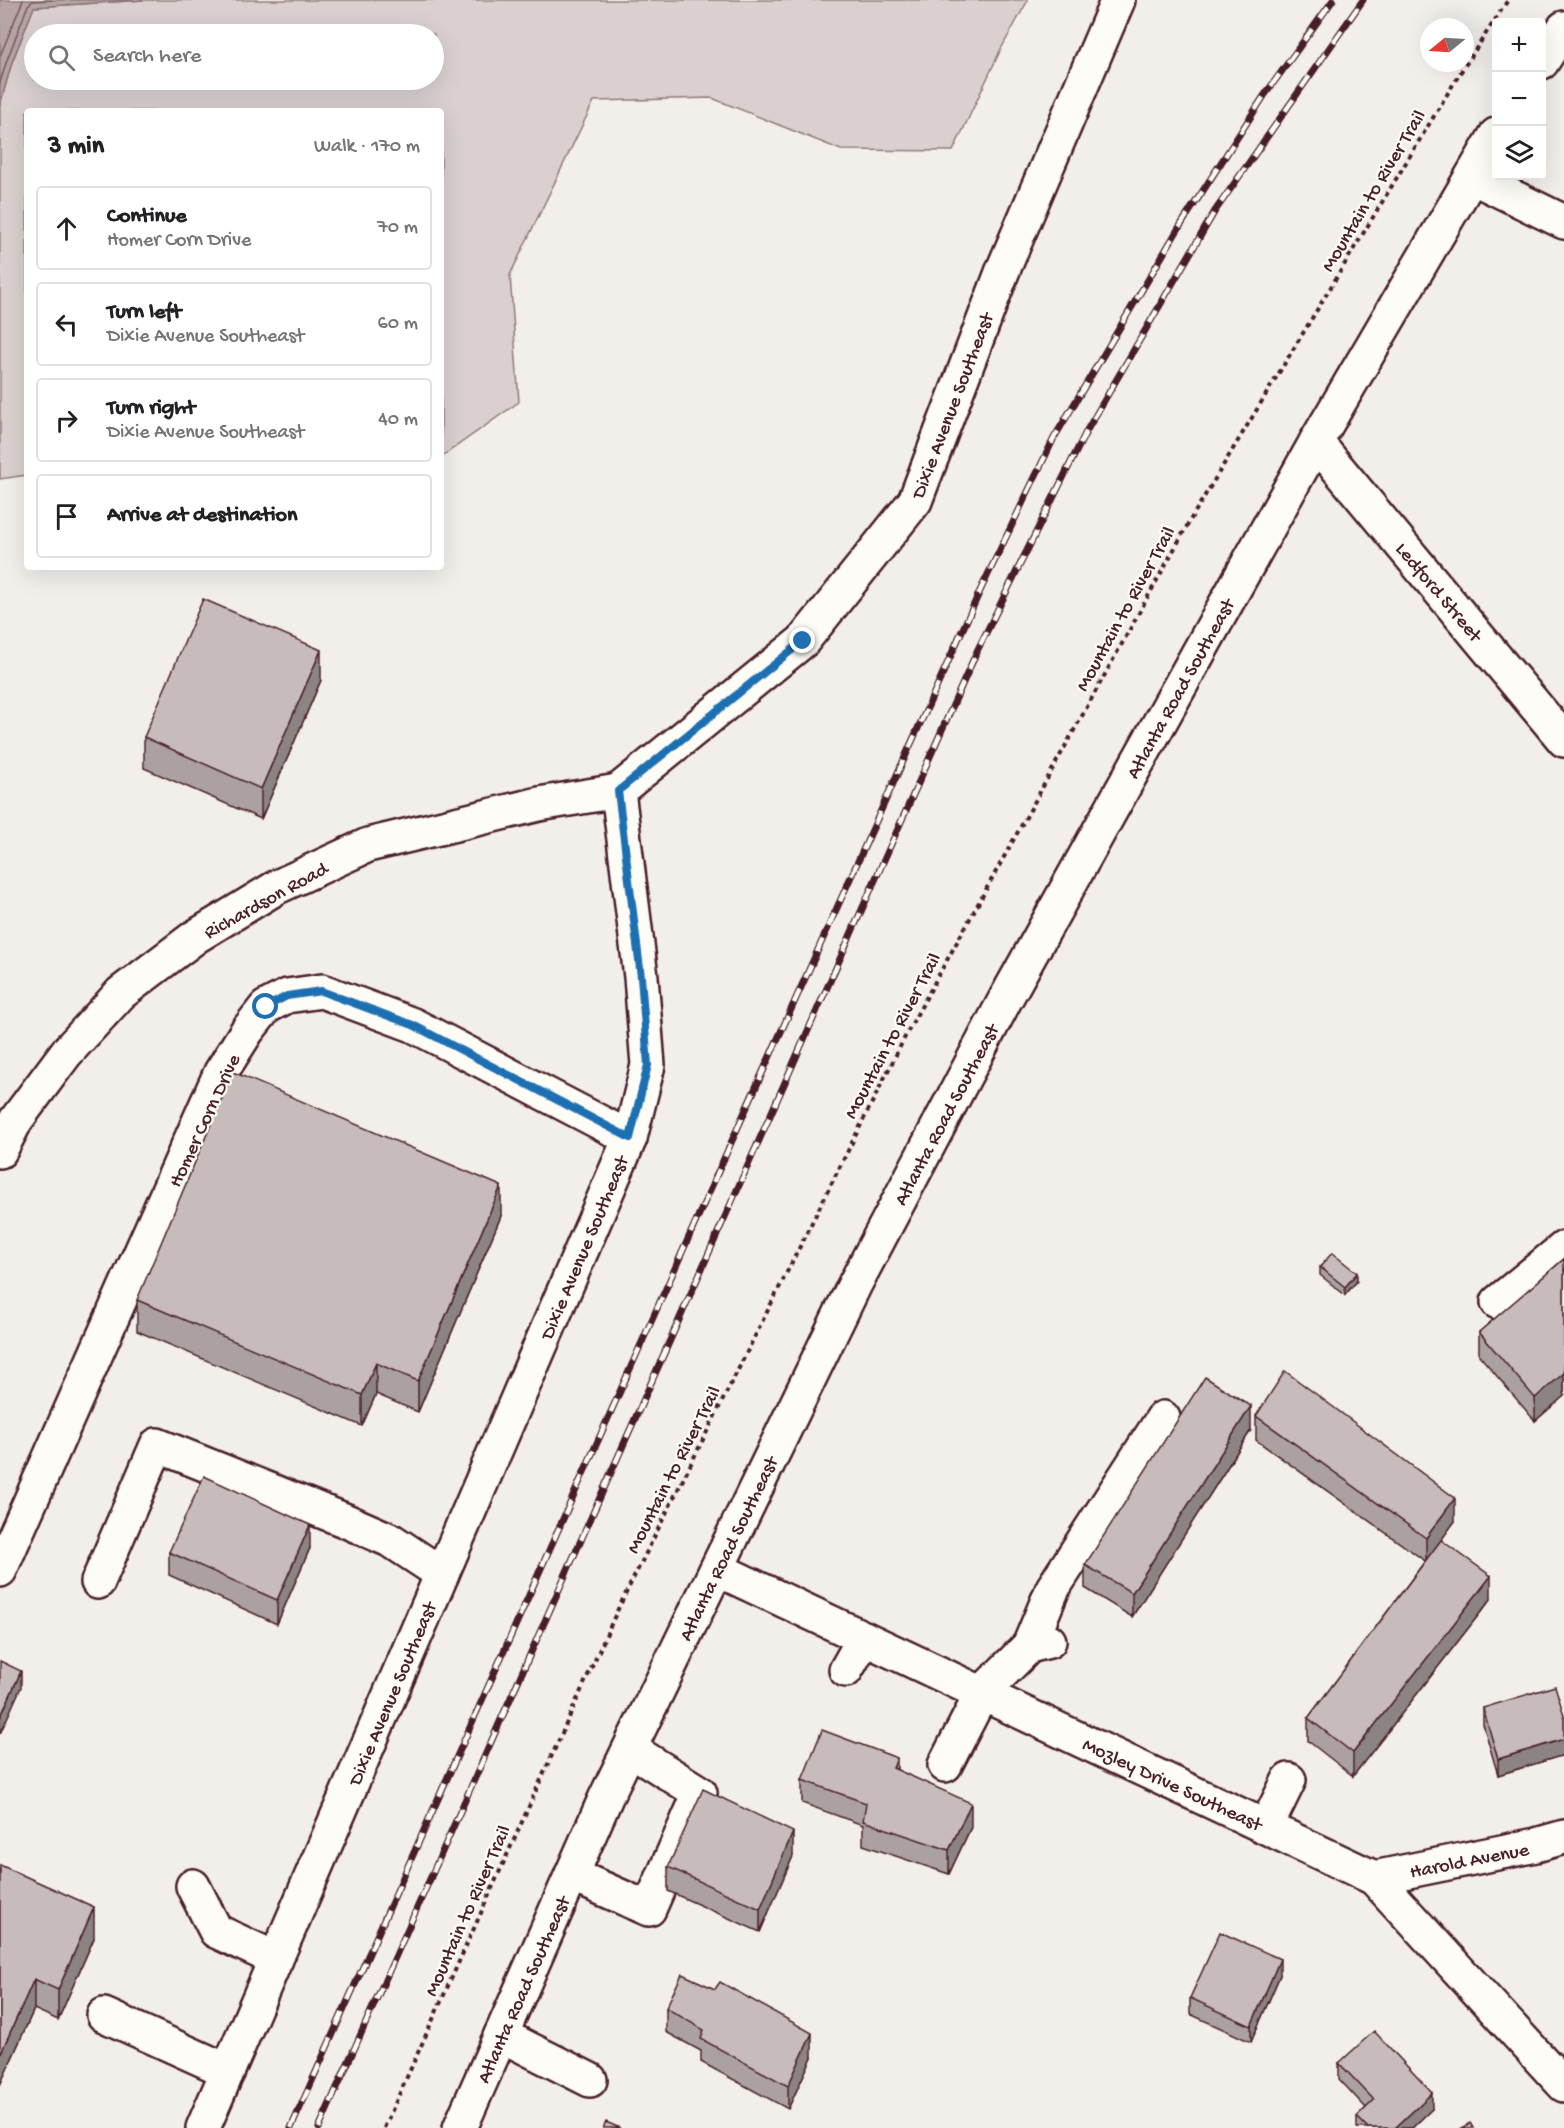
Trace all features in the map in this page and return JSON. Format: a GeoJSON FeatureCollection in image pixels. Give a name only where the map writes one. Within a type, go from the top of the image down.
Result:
{"type":"FeatureCollection","features":[{"type":"Feature","properties":{"kind":"street","name":"Dixie Avenue Southeast"},"geometry":{"type":"LineString","coordinates":[[203,2128],[630,1138],[648,1065],[641,977],[618,791],[803,641],[915,501],[1003,270],[1118,0]]}},
{"type":"Feature","properties":{"kind":"street"},"geometry":{"type":"LineString","coordinates":[[1546,56],[1564,28]]}},
{"type":"Feature","properties":{"kind":"street","name":"Atlanta Road Southeast"},"geometry":{"type":"LineString","coordinates":[[460,2128],[630,1749],[855,1284],[978,1053],[1316,442],[1492,143]]}},
{"type":"Feature","properties":{"kind":"street"},"geometry":{"type":"LineString","coordinates":[[1472,177],[1564,222]]}},
{"type":"Feature","properties":{"kind":"street","name":"Ledford Street"},"geometry":{"type":"LineString","coordinates":[[1316,442],[1564,740]]}},
{"type":"Feature","properties":{"kind":"street","name":"Richardson Road"},"geometry":{"type":"LineString","coordinates":[[0,1151],[16,1120],[66,1053],[122,993],[195,937],[277,887],[368,844],[539,804],[618,791]]}},
{"type":"Feature","properties":{"kind":"street","name":"Homer Corn Drive"},"geometry":{"type":"LineString","coordinates":[[0,1570],[221,1072],[247,1031],[266,1007],[287,996],[321,991],[413,1025],[630,1138]]}},
{"type":"Feature","properties":{"kind":"street"},"geometry":{"type":"LineString","coordinates":[[1498,1302],[1564,1248]]}},
{"type":"Feature","properties":{"kind":"street"},"geometry":{"type":"LineString","coordinates":[[945,1765],[982,1694],[1041,1643],[1053,1588],[1163,1418]]}},
{"type":"Feature","properties":{"kind":"street"},"geometry":{"type":"LineString","coordinates":[[98,1582],[157,1445],[382,1537],[442,1574]]}},
{"type":"Feature","properties":{"kind":"street","name":"Mozley Drive Southeast"},"geometry":{"type":"LineString","coordinates":[[717,1569],[1374,1878],[1564,2085]]}},
{"type":"Feature","properties":{"kind":"street"},"geometry":{"type":"LineString","coordinates":[[846,1670],[864,1638]]}},
{"type":"Feature","properties":{"kind":"street"},"geometry":{"type":"LineString","coordinates":[[572,1875],[649,1910],[700,1793],[630,1749]]}},
{"type":"Feature","properties":{"kind":"street"},"geometry":{"type":"LineString","coordinates":[[1266,1827],[1289,1780]]}},
{"type":"Feature","properties":{"kind":"street","name":"Harold Avenue"},"geometry":{"type":"LineString","coordinates":[[1374,1878],[1536,1845],[1564,1837]]}},
{"type":"Feature","properties":{"kind":"street"},"geometry":{"type":"LineString","coordinates":[[193,1886],[216,1931],[276,1959]]}},
{"type":"Feature","properties":{"kind":"street"},"geometry":{"type":"LineString","coordinates":[[104,2015],[228,2071]]}},
{"type":"Feature","properties":{"kind":"street"},"geometry":{"type":"LineString","coordinates":[[501,2035],[590,2080]]}},
{"type":"Feature","properties":{"kind":"path","name":"Mountain to River Trail"},"geometry":{"type":"LineString","coordinates":[[384,2128],[617,1611],[910,1027],[1192,517],[1454,83],[1508,0]]}},
{"type":"Feature","properties":{"kind":"shaded area"},"geometry":{"type":"Polygon","coordinates":[[[143,0],[1028,0],[1001,49],[953,151],[841,150],[712,98],[594,101],[510,275],[519,402],[444,455],[444,108],[24,108],[24,475],[0,479],[0,105],[12,62],[24,32],[24,90],[444,90],[444,24],[27,24],[34,7],[143,0]]]}},
{"type":"Feature","properties":{"kind":"water"},"geometry":{"type":"Polygon","coordinates":[[[0,0],[143,0],[34,7],[27,24],[24,24],[24,32],[12,62],[0,105],[0,0]]]}},
{"type":"Feature","properties":{"kind":"building"},"geometry":{"type":"Polygon","coordinates":[[[203,599],[321,650],[261,789],[144,737],[203,599]]]}},
{"type":"Feature","properties":{"kind":"building"},"geometry":{"type":"Polygon","coordinates":[[[233,1072],[501,1186],[418,1381],[376,1363],[362,1395],[137,1300],[233,1072]]]}},
{"type":"Feature","properties":{"kind":"building"},"geometry":{"type":"Polygon","coordinates":[[[1332,1253],[1357,1273],[1345,1287],[1320,1267],[1332,1253]]]}},
{"type":"Feature","properties":{"kind":"building"},"geometry":{"type":"Polygon","coordinates":[[[1564,1259],[1564,1373],[1535,1398],[1479,1332],[1564,1259]]]}},
{"type":"Feature","properties":{"kind":"building"},"geometry":{"type":"Polygon","coordinates":[[[1285,1371],[1455,1498],[1426,1538],[1256,1416],[1285,1371]]]}},
{"type":"Feature","properties":{"kind":"building"},"geometry":{"type":"Polygon","coordinates":[[[1205,1377],[1251,1406],[1132,1593],[1085,1565],[1205,1377]]]}},
{"type":"Feature","properties":{"kind":"building"},"geometry":{"type":"Polygon","coordinates":[[[204,1476],[310,1525],[277,1600],[169,1552],[204,1476]]]}},
{"type":"Feature","properties":{"kind":"building"},"geometry":{"type":"Polygon","coordinates":[[[1441,1540],[1491,1576],[1353,1753],[1308,1718],[1441,1540]]]}},
{"type":"Feature","properties":{"kind":"building"},"geometry":{"type":"Polygon","coordinates":[[[0,1661],[21,1671],[0,1718],[0,1661]]]}},
{"type":"Feature","properties":{"kind":"building"},"geometry":{"type":"Polygon","coordinates":[[[1555,1686],[1564,1715],[1564,1739],[1498,1759],[1483,1708],[1555,1686]]]}},
{"type":"Feature","properties":{"kind":"building"},"geometry":{"type":"Polygon","coordinates":[[[822,1730],[897,1758],[893,1768],[971,1803],[949,1850],[863,1821],[866,1803],[802,1780],[822,1730]]]}},
{"type":"Feature","properties":{"kind":"building"},"geometry":{"type":"Polygon","coordinates":[[[703,1789],[793,1832],[760,1909],[668,1867],[703,1789]]]}},
{"type":"Feature","properties":{"kind":"building"},"geometry":{"type":"Polygon","coordinates":[[[0,1865],[94,1907],[58,1990],[34,1979],[0,2055],[0,1865]]]}},
{"type":"Feature","properties":{"kind":"building"},"geometry":{"type":"Polygon","coordinates":[[[1220,1932],[1280,1959],[1251,2026],[1190,1998],[1220,1932]]]}},
{"type":"Feature","properties":{"kind":"building"},"geometry":{"type":"Polygon","coordinates":[[[682,1974],[715,1989],[720,1982],[812,2033],[788,2086],[701,2039],[704,2030],[666,2008],[682,1974]]]}},
{"type":"Feature","properties":{"kind":"building"},"geometry":{"type":"Polygon","coordinates":[[[1374,2031],[1432,2093],[1395,2128],[1368,2128],[1357,2117],[1374,2100],[1339,2063],[1374,2031]]]}},
{"type":"Feature","properties":{"kind":"building"},"geometry":{"type":"Polygon","coordinates":[[[606,2122],[620,2128],[603,2128],[606,2122]]]}},
{"type":"Feature","properties":{"kind":"building"},"geometry":{"type":"Polygon","coordinates":[[[1470,2123],[1473,2128],[1461,2128],[1470,2123]]]}},
{"type":"Feature","properties":{"kind":"railway"},"geometry":{"type":"LineString","coordinates":[[291,2128],[747,1107],[980,591],[1054,438],[1177,231],[1264,96],[1333,0]]}},
{"type":"Feature","properties":{"kind":"railway"},"geometry":{"type":"LineString","coordinates":[[319,2128],[978,649],[1087,430],[1215,211],[1363,0]]}},
{"type":"Feature","properties":{"kind":"route"},"geometry":{"type":"LineString","coordinates":[[266,1007],[287,996],[321,991],[413,1025],[630,1138],[648,1065],[641,977],[618,791],[803,641]]}}]}
